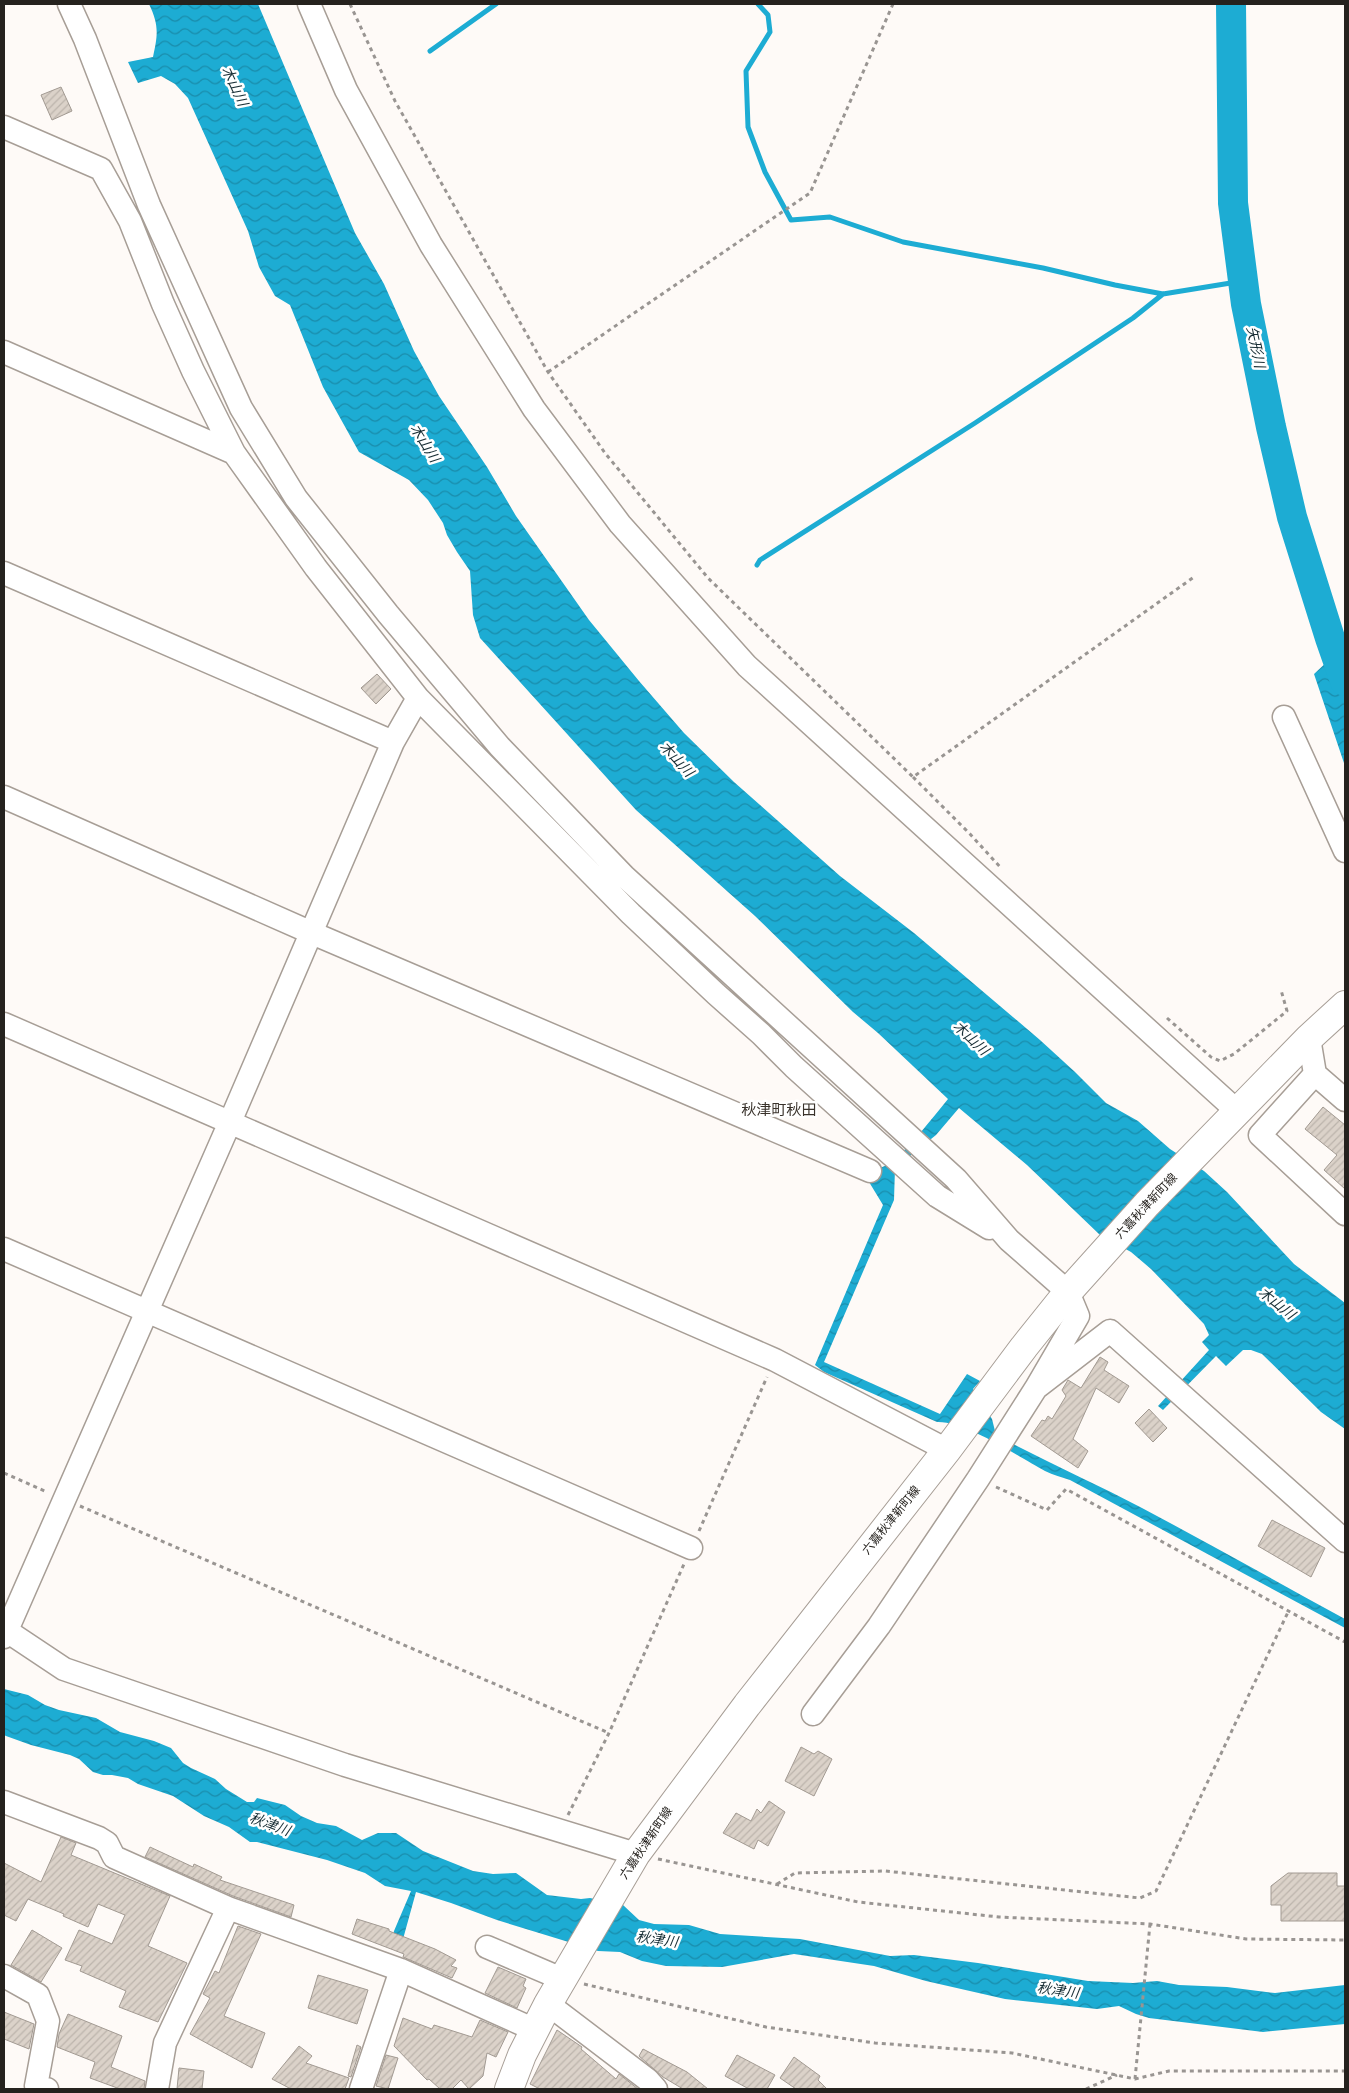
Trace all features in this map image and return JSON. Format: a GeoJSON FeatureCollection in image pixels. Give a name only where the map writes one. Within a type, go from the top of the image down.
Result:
{"type":"FeatureCollection","features":[{"type":"Feature","properties":{"kind":"main road","name":"六嘉秋津新町線"},"geometry":{"type":"LineString","coordinates":[[509,2089],[548,2004],[636,1854],[747,1705],[1068,1292],[1147,1204],[1309,1038],[1345,1005]]}},
{"type":"Feature","properties":{"kind":"street"},"geometry":{"type":"LineString","coordinates":[[69,4],[85,39],[149,205],[241,408],[296,498],[388,614],[500,747],[610,861],[956,1179],[1009,1240],[1068,1292],[1078,1316],[1036,1388],[978,1479],[879,1626],[813,1714]]}},
{"type":"Feature","properties":{"kind":"street"},"geometry":{"type":"LineString","coordinates":[[309,4],[346,90],[430,245],[534,409],[620,524],[747,666],[1237,1111]]}},
{"type":"Feature","properties":{"kind":"street"},"geometry":{"type":"LineString","coordinates":[[4,127],[101,169],[130,221],[163,304],[193,371],[234,453],[316,568],[418,698],[631,914],[716,994],[762,1034],[794,1068],[937,1196],[1009,1240]]}},
{"type":"Feature","properties":{"kind":"street"},"geometry":{"type":"LineString","coordinates":[[4,352],[234,453]]}},
{"type":"Feature","properties":{"kind":"street"},"geometry":{"type":"LineString","coordinates":[[4,573],[393,742]]}},
{"type":"Feature","properties":{"kind":"street"},"geometry":{"type":"LineString","coordinates":[[418,698],[393,742],[230,1122],[6,1634],[64,1669],[346,1765],[636,1854]]}},
{"type":"Feature","properties":{"kind":"street"},"geometry":{"type":"LineString","coordinates":[[1284,717],[1345,851]]}},
{"type":"Feature","properties":{"kind":"street"},"geometry":{"type":"LineString","coordinates":[[4,797],[312,932],[870,1171]]}},
{"type":"Feature","properties":{"kind":"street"},"geometry":{"type":"LineString","coordinates":[[4,1024],[774,1360],[947,1450]]}},
{"type":"Feature","properties":{"kind":"street"},"geometry":{"type":"LineString","coordinates":[[1309,1038],[1314,1074],[1345,1100]]}},
{"type":"Feature","properties":{"kind":"street"},"geometry":{"type":"LineString","coordinates":[[1314,1074],[1260,1134],[1345,1214]]}},
{"type":"Feature","properties":{"kind":"street"},"geometry":{"type":"LineString","coordinates":[[4,1249],[691,1548]]}},
{"type":"Feature","properties":{"kind":"street"},"geometry":{"type":"LineString","coordinates":[[1036,1388],[1110,1331],[1345,1540]]}},
{"type":"Feature","properties":{"kind":"street"},"geometry":{"type":"LineString","coordinates":[[4,1802],[99,1838],[107,1844],[114,1858],[228,1908],[401,1970],[535,2030]]}},
{"type":"Feature","properties":{"kind":"street"},"geometry":{"type":"LineString","coordinates":[[157,2089],[165,2043],[228,1908]]}},
{"type":"Feature","properties":{"kind":"street"},"geometry":{"type":"LineString","coordinates":[[486,1947],[562,1979]]}},
{"type":"Feature","properties":{"kind":"street"},"geometry":{"type":"LineString","coordinates":[[361,2089],[401,1970]]}},
{"type":"Feature","properties":{"kind":"street"},"geometry":{"type":"LineString","coordinates":[[4,1976],[38,1995],[48,2021],[36,2086],[47,2089]]}},
{"type":"Feature","properties":{"kind":"street"},"geometry":{"type":"LineString","coordinates":[[548,2004],[648,2080],[656,2089]]}},
{"type":"Feature","properties":{"kind":"path"},"geometry":{"type":"LineString","coordinates":[[350,4],[395,101],[548,372],[605,453],[708,578],[913,777],[970,834],[1003,871]]}},
{"type":"Feature","properties":{"kind":"path"},"geometry":{"type":"LineString","coordinates":[[548,372],[810,193],[893,4]]}},
{"type":"Feature","properties":{"kind":"path"},"geometry":{"type":"LineString","coordinates":[[913,777],[1194,577]]}},
{"type":"Feature","properties":{"kind":"path"},"geometry":{"type":"LineString","coordinates":[[1166,1017],[1211,1056],[1220,1061],[1234,1054],[1288,1011],[1282,990]]}},
{"type":"Feature","properties":{"kind":"path"},"geometry":{"type":"LineString","coordinates":[[560,1831],[609,1733],[774,1360]]}},
{"type":"Feature","properties":{"kind":"path"},"geometry":{"type":"LineString","coordinates":[[4,1473],[609,1733]]}},
{"type":"Feature","properties":{"kind":"path"},"geometry":{"type":"LineString","coordinates":[[978,1479],[1047,1510],[1066,1490],[1345,1642]]}},
{"type":"Feature","properties":{"kind":"path"},"geometry":{"type":"LineString","coordinates":[[777,1885],[795,1873],[885,1871],[1140,1898],[1156,1891],[1289,1610]]}},
{"type":"Feature","properties":{"kind":"path"},"geometry":{"type":"LineString","coordinates":[[636,1854],[858,1902],[999,1917],[1150,1924],[1246,1939],[1345,1940]]}},
{"type":"Feature","properties":{"kind":"path"},"geometry":{"type":"LineString","coordinates":[[1135,2079],[1150,1924]]}},
{"type":"Feature","properties":{"kind":"path"},"geometry":{"type":"LineString","coordinates":[[562,1979],[766,2027],[875,2043],[1012,2054],[1135,2079],[1169,2071],[1345,2071]]}},
{"type":"Feature","properties":{"kind":"path"},"geometry":{"type":"LineString","coordinates":[[1086,2089],[1118,2075]]}},
{"type":"Feature","properties":{"kind":"water","name":"木山川"},"geometry":{"type":"Polygon","coordinates":[[[149,4],[258,4],[355,233],[384,284],[414,351],[439,396],[487,467],[516,516],[589,620],[684,733],[734,782],[840,876],[914,933],[1040,1040],[1106,1103],[1138,1121],[1170,1149],[1204,1171],[1227,1192],[1294,1264],[1345,1303],[1345,1429],[1321,1412],[1262,1354],[1251,1350],[1243,1350],[1226,1366],[1216,1356],[1163,1410],[1158,1406],[1209,1350],[1202,1342],[1209,1335],[1204,1324],[1151,1269],[1131,1252],[1100,1235],[1027,1165],[959,1108],[936,1135],[895,1168],[894,1200],[824,1362],[940,1414],[967,1374],[980,1381],[973,1389],[992,1419],[996,1435],[1142,1508],[1345,1619],[1345,1628],[1070,1480],[1045,1471],[977,1433],[949,1423],[937,1422],[824,1372],[815,1365],[883,1205],[866,1177],[872,1171],[890,1164],[922,1131],[948,1099],[853,1012],[755,916],[636,810],[480,638],[473,615],[470,571],[457,552],[447,535],[443,523],[428,500],[409,480],[359,452],[323,387],[290,305],[275,296],[259,267],[248,231],[188,98],[175,84],[161,76],[138,83],[128,62],[153,57],[157,30],[155,18],[149,4]]]}},
{"type":"Feature","properties":{"kind":"water"},"geometry":{"type":"Polygon","coordinates":[[[1345,645],[1345,766],[1314,674],[1345,645]]]}},
{"type":"Feature","properties":{"kind":"water","name":"秋津川"},"geometry":{"type":"Polygon","coordinates":[[[4,1689],[28,1695],[45,1705],[59,1710],[96,1718],[120,1732],[154,1741],[171,1748],[183,1763],[215,1779],[226,1789],[247,1802],[254,1802],[257,1798],[285,1805],[301,1816],[317,1823],[336,1826],[362,1840],[378,1833],[396,1833],[423,1851],[473,1871],[493,1874],[516,1873],[547,1895],[581,1899],[590,1898],[623,1905],[639,1920],[654,1924],[689,1925],[720,1934],[800,1939],[890,1956],[914,1955],[978,1963],[1088,1981],[1133,1983],[1157,1981],[1179,1985],[1227,1987],[1275,1993],[1345,1985],[1345,2024],[1263,2032],[1149,2018],[1119,2006],[1097,2009],[1005,1999],[926,1981],[874,1966],[794,1954],[722,1967],[666,1966],[642,1961],[620,1952],[598,1951],[497,1920],[416,1892],[400,1950],[390,1947],[394,1931],[411,1891],[385,1886],[365,1873],[327,1860],[257,1842],[250,1842],[229,1827],[204,1816],[173,1796],[138,1784],[128,1778],[93,1772],[79,1759],[70,1755],[31,1745],[6,1736],[4,1735],[4,1689]]]}},
{"type":"Feature","properties":{"kind":"building"},"geometry":{"type":"Polygon","coordinates":[[[61,87],[72,111],[52,120],[41,95],[61,87]]]}},
{"type":"Feature","properties":{"kind":"building"},"geometry":{"type":"Polygon","coordinates":[[[377,674],[391,689],[376,704],[361,688],[377,674]]]}},
{"type":"Feature","properties":{"kind":"building"},"geometry":{"type":"Polygon","coordinates":[[[1323,1107],[1345,1125],[1345,1189],[1324,1170],[1337,1155],[1305,1129],[1323,1107]]]}},
{"type":"Feature","properties":{"kind":"building"},"geometry":{"type":"Polygon","coordinates":[[[1100,1357],[1108,1362],[1104,1370],[1129,1386],[1119,1403],[1096,1388],[1073,1439],[1088,1451],[1078,1468],[1031,1436],[1042,1420],[1045,1421],[1048,1416],[1052,1419],[1066,1396],[1062,1390],[1068,1380],[1081,1388],[1100,1357]]]}},
{"type":"Feature","properties":{"kind":"building"},"geometry":{"type":"Polygon","coordinates":[[[1149,1409],[1167,1428],[1153,1442],[1135,1423],[1149,1409]]]}},
{"type":"Feature","properties":{"kind":"building"},"geometry":{"type":"Polygon","coordinates":[[[1272,1520],[1325,1548],[1311,1577],[1258,1546],[1272,1520]]]}},
{"type":"Feature","properties":{"kind":"building"},"geometry":{"type":"Polygon","coordinates":[[[801,1747],[814,1754],[818,1751],[832,1759],[814,1796],[785,1781],[801,1747]]]}},
{"type":"Feature","properties":{"kind":"building"},"geometry":{"type":"Polygon","coordinates":[[[769,1801],[785,1812],[768,1846],[758,1840],[754,1849],[723,1833],[736,1813],[751,1821],[757,1809],[761,1813],[769,1801]]]}},
{"type":"Feature","properties":{"kind":"building"},"geometry":{"type":"Polygon","coordinates":[[[61,1837],[76,1843],[71,1855],[170,1896],[148,1946],[187,1963],[158,2022],[119,2007],[126,1991],[80,1971],[82,1966],[65,1960],[79,1930],[112,1944],[125,1915],[98,1904],[88,1927],[63,1916],[64,1914],[28,1899],[16,1921],[4,1915],[4,1863],[41,1882],[61,1837]]]}},
{"type":"Feature","properties":{"kind":"building"},"geometry":{"type":"Polygon","coordinates":[[[150,1847],[193,1867],[194,1864],[222,1877],[220,1880],[294,1905],[291,1917],[233,1896],[145,1857],[150,1847]]]}},
{"type":"Feature","properties":{"kind":"building"},"geometry":{"type":"Polygon","coordinates":[[[1288,1873],[1337,1873],[1337,1886],[1345,1886],[1345,1921],[1281,1921],[1281,1905],[1271,1905],[1271,1886],[1288,1873]]]}},
{"type":"Feature","properties":{"kind":"building"},"geometry":{"type":"Polygon","coordinates":[[[357,1919],[389,1929],[389,1931],[435,1949],[456,1960],[451,1966],[457,1968],[452,1978],[403,1957],[404,1954],[352,1934],[357,1919]]]}},
{"type":"Feature","properties":{"kind":"building"},"geometry":{"type":"Polygon","coordinates":[[[238,1926],[261,1934],[224,2016],[265,2033],[252,2068],[190,2034],[210,1998],[203,1994],[215,1971],[219,1973],[238,1926]]]}},
{"type":"Feature","properties":{"kind":"building"},"geometry":{"type":"Polygon","coordinates":[[[32,1930],[62,1948],[41,1982],[11,1965],[32,1930]]]}},
{"type":"Feature","properties":{"kind":"building"},"geometry":{"type":"Polygon","coordinates":[[[498,1967],[526,1979],[523,1986],[526,1988],[517,2008],[485,1993],[498,1967]]]}},
{"type":"Feature","properties":{"kind":"building"},"geometry":{"type":"Polygon","coordinates":[[[318,1975],[368,1990],[357,2024],[308,2008],[318,1975]]]}},
{"type":"Feature","properties":{"kind":"building"},"geometry":{"type":"Polygon","coordinates":[[[4,2012],[34,2024],[29,2049],[4,2039],[4,2012]]]}},
{"type":"Feature","properties":{"kind":"building"},"geometry":{"type":"Polygon","coordinates":[[[68,2014],[122,2036],[111,2067],[145,2081],[144,2089],[120,2089],[90,2078],[95,2062],[57,2047],[59,2034],[68,2014]]]}},
{"type":"Feature","properties":{"kind":"building"},"geometry":{"type":"Polygon","coordinates":[[[403,2018],[432,2029],[434,2025],[472,2037],[480,2020],[508,2032],[496,2057],[487,2053],[483,2076],[469,2089],[461,2080],[452,2089],[440,2089],[429,2079],[427,2080],[394,2046],[403,2018]]]}},
{"type":"Feature","properties":{"kind":"building"},"geometry":{"type":"Polygon","coordinates":[[[557,2030],[582,2047],[581,2049],[616,2079],[619,2074],[638,2089],[540,2089],[530,2084],[557,2030]]]}},
{"type":"Feature","properties":{"kind":"building"},"geometry":{"type":"Polygon","coordinates":[[[357,2045],[361,2047],[351,2077],[348,2076],[357,2045]]]}},
{"type":"Feature","properties":{"kind":"building"},"geometry":{"type":"Polygon","coordinates":[[[299,2046],[312,2056],[306,2063],[349,2078],[345,2089],[291,2089],[272,2079],[299,2046]]]}},
{"type":"Feature","properties":{"kind":"building"},"geometry":{"type":"Polygon","coordinates":[[[643,2049],[687,2072],[708,2089],[683,2089],[663,2077],[639,2056],[643,2049]]]}},
{"type":"Feature","properties":{"kind":"building"},"geometry":{"type":"Polygon","coordinates":[[[386,2055],[398,2058],[388,2089],[376,2086],[386,2055]]]}},
{"type":"Feature","properties":{"kind":"building"},"geometry":{"type":"Polygon","coordinates":[[[737,2055],[775,2075],[767,2089],[749,2089],[725,2076],[737,2055]]]}},
{"type":"Feature","properties":{"kind":"building"},"geometry":{"type":"Polygon","coordinates":[[[794,2057],[820,2076],[818,2080],[827,2089],[796,2089],[780,2078],[794,2057]]]}},
{"type":"Feature","properties":{"kind":"building"},"geometry":{"type":"Polygon","coordinates":[[[179,2068],[204,2071],[202,2089],[177,2089],[179,2068]]]}},
{"type":"Feature","properties":{"kind":"waterway"},"geometry":{"type":"LineString","coordinates":[[430,51],[496,4]]}},
{"type":"Feature","properties":{"kind":"waterway"},"geometry":{"type":"LineString","coordinates":[[758,4],[768,15],[770,32],[746,71],[748,127],[765,172],[791,220],[830,217],[903,242],[1043,268],[1163,294],[1243,281]]}},
{"type":"Feature","properties":{"kind":"waterway","name":"矢形川"},"geometry":{"type":"LineString","coordinates":[[1231,4],[1233,203],[1246,304],[1271,427],[1292,517],[1345,681]]}},
{"type":"Feature","properties":{"kind":"waterway"},"geometry":{"type":"LineString","coordinates":[[757,565],[760,560],[975,423],[1133,318],[1163,294]]}},
{"type":"Feature","properties":{"kind":"district","name":"秋津町秋田"},"geometry":{"type":"Point","coordinates":[779,1110]}}]}
